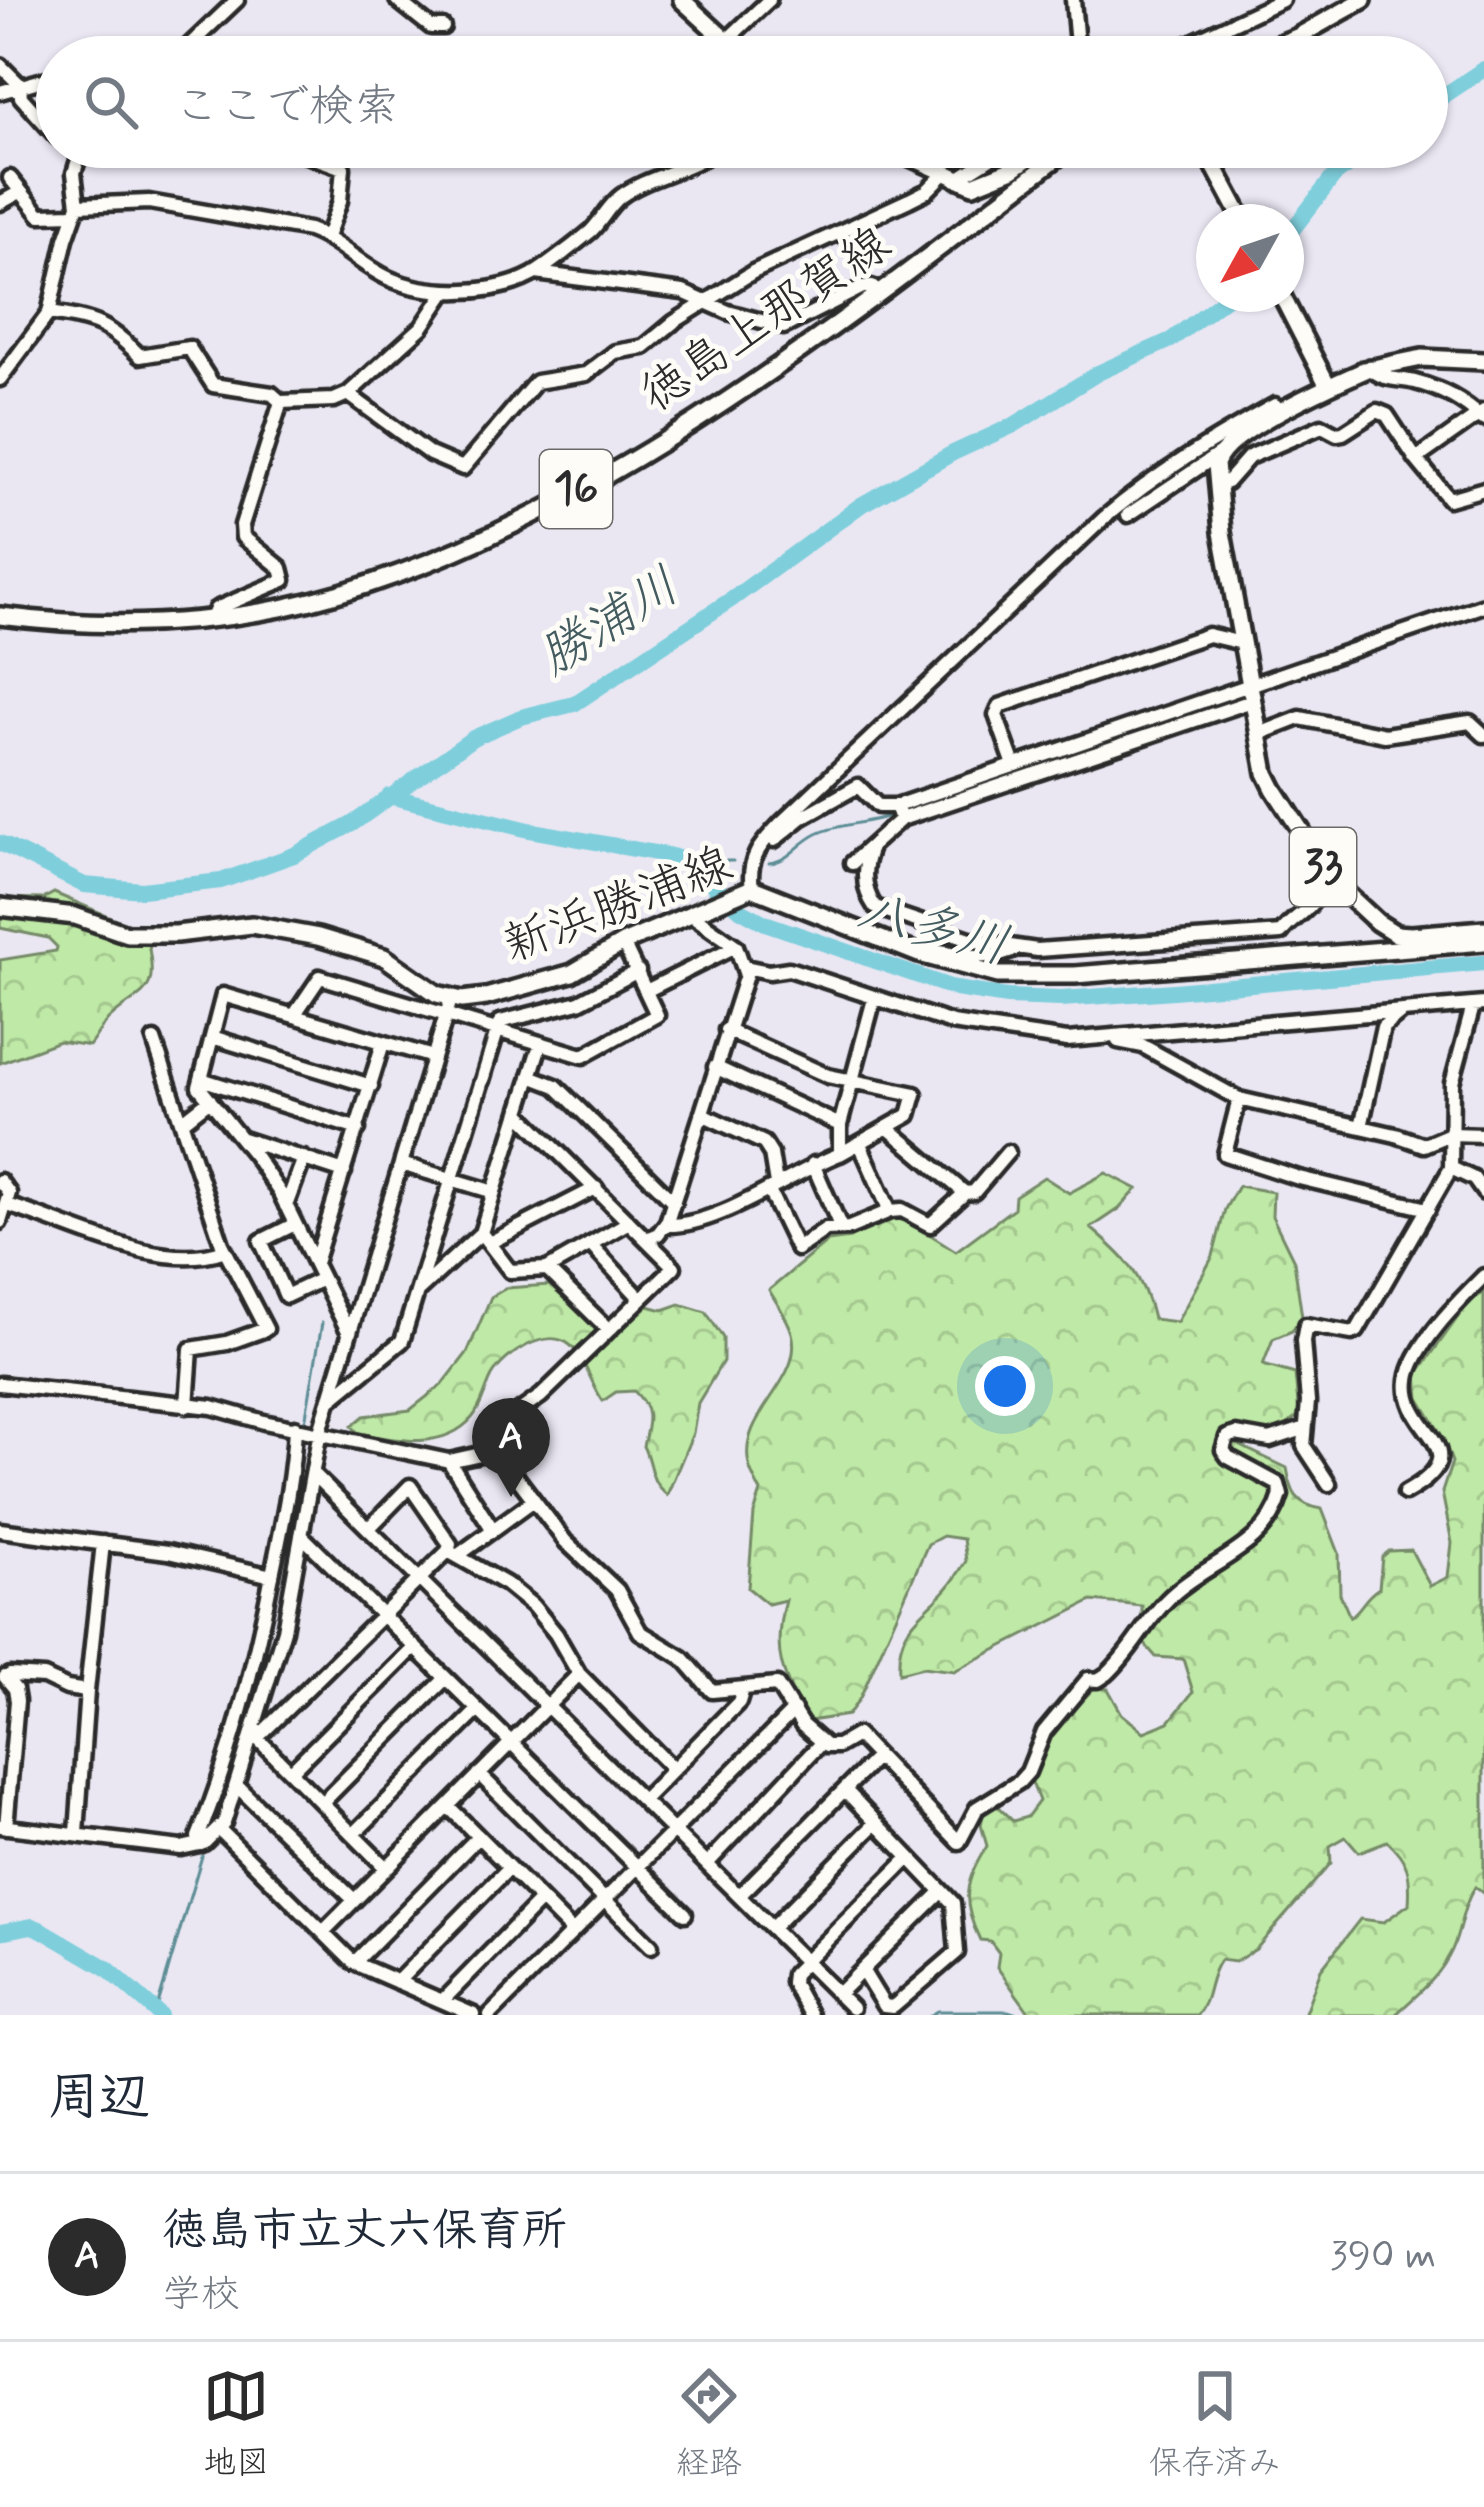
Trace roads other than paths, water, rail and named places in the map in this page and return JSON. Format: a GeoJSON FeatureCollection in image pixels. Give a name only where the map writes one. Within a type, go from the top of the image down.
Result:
{"type":"FeatureCollection","features":[{"type":"Feature","properties":{"kind":"main road"},"geometry":{"type":"LineString","coordinates":[[682,0],[722,36]]}},
{"type":"Feature","properties":{"kind":"main road"},"geometry":{"type":"LineString","coordinates":[[1299,36],[1363,0]]}},
{"type":"Feature","properties":{"kind":"main road"},"geometry":{"type":"LineString","coordinates":[[931,168],[982,184],[1009,168]]}},
{"type":"Feature","properties":{"kind":"main road","name":"徳島上那賀線"},"geometry":{"type":"LineString","coordinates":[[0,616],[115,626],[212,619],[285,607],[375,583],[456,551],[640,453],[880,294],[1044,168]]}},
{"type":"Feature","properties":{"kind":"main road"},"geometry":{"type":"LineString","coordinates":[[1215,168],[1234,204]]}},
{"type":"Feature","properties":{"kind":"main road"},"geometry":{"type":"LineString","coordinates":[[1290,312],[1325,379]]}},
{"type":"Feature","properties":{"kind":"main road"},"geometry":{"type":"LineString","coordinates":[[1257,426],[1275,405],[1325,379],[1422,358],[1484,361]]}},
{"type":"Feature","properties":{"kind":"main road"},"geometry":{"type":"LineString","coordinates":[[1219,454],[1325,379]]}},
{"type":"Feature","properties":{"kind":"main road","name":"33"},"geometry":{"type":"LineString","coordinates":[[1219,454],[1217,486],[1242,643],[1258,734],[1274,789],[1331,878],[1377,922],[1396,934],[1484,928]]}},
{"type":"Feature","properties":{"kind":"main road","name":"新浜勝浦線"},"geometry":{"type":"LineString","coordinates":[[0,907],[75,916],[127,934],[252,925],[318,938],[384,958],[437,994],[448,1007],[561,976],[623,943],[749,888],[919,955],[998,975],[1039,978],[1484,942]]}},
{"type":"Feature","properties":{"kind":"street"},"geometry":{"type":"LineString","coordinates":[[199,36],[237,0]]}},
{"type":"Feature","properties":{"kind":"street"},"geometry":{"type":"LineString","coordinates":[[397,0],[430,27],[443,27]]}},
{"type":"Feature","properties":{"kind":"street"},"geometry":{"type":"LineString","coordinates":[[731,36],[769,0]]}},
{"type":"Feature","properties":{"kind":"street"},"geometry":{"type":"LineString","coordinates":[[1073,0],[1076,36]]}},
{"type":"Feature","properties":{"kind":"street"},"geometry":{"type":"LineString","coordinates":[[1206,36],[1282,0]]}},
{"type":"Feature","properties":{"kind":"street"},"geometry":{"type":"LineString","coordinates":[[0,65],[20,85],[21,97],[36,114]]}},
{"type":"Feature","properties":{"kind":"street"},"geometry":{"type":"LineString","coordinates":[[0,92],[36,81]]}},
{"type":"Feature","properties":{"kind":"street"},"geometry":{"type":"LineString","coordinates":[[0,379],[49,314],[76,209],[75,168]]}},
{"type":"Feature","properties":{"kind":"street"},"geometry":{"type":"LineString","coordinates":[[327,237],[340,201],[340,168]]}},
{"type":"Feature","properties":{"kind":"street"},"geometry":{"type":"LineString","coordinates":[[10,178],[40,215],[149,202],[310,230],[392,280],[446,291],[511,283],[536,273],[591,231],[627,192],[686,168]]}},
{"type":"Feature","properties":{"kind":"street"},"geometry":{"type":"LineString","coordinates":[[349,394],[430,454],[463,468],[536,382],[586,374],[615,352],[644,347],[753,272],[967,168]]}},
{"type":"Feature","properties":{"kind":"street"},"geometry":{"type":"LineString","coordinates":[[0,203],[20,192]]}},
{"type":"Feature","properties":{"kind":"street"},"geometry":{"type":"LineString","coordinates":[[536,273],[661,287],[784,327],[863,287],[880,294]]}},
{"type":"Feature","properties":{"kind":"street"},"geometry":{"type":"LineString","coordinates":[[49,314],[100,322],[140,356],[189,348],[213,385],[272,394],[281,402],[334,400],[349,394],[422,327],[446,291]]}},
{"type":"Feature","properties":{"kind":"street"},"geometry":{"type":"LineString","coordinates":[[1370,368],[1384,377],[1416,382],[1459,398],[1482,415],[1416,459]]}},
{"type":"Feature","properties":{"kind":"street"},"geometry":{"type":"LineString","coordinates":[[212,619],[215,608],[284,580],[281,568],[243,537],[242,525],[281,402]]}},
{"type":"Feature","properties":{"kind":"street"},"geometry":{"type":"LineString","coordinates":[[749,888],[750,867],[765,839],[1186,455],[1275,405]]}},
{"type":"Feature","properties":{"kind":"street"},"geometry":{"type":"LineString","coordinates":[[1217,486],[1227,482],[1249,457],[1322,426],[1343,434],[1377,411],[1387,415],[1449,499],[1484,490]]}},
{"type":"Feature","properties":{"kind":"street"},"geometry":{"type":"LineString","coordinates":[[1126,508],[1174,471],[1219,454]]}},
{"type":"Feature","properties":{"kind":"street"},"geometry":{"type":"LineString","coordinates":[[765,839],[774,840],[858,785],[878,806],[898,812],[1251,692],[1484,605]]}},
{"type":"Feature","properties":{"kind":"street"},"geometry":{"type":"LineString","coordinates":[[1014,765],[996,715],[1000,706],[1208,635],[1242,643]]}},
{"type":"Feature","properties":{"kind":"street"},"geometry":{"type":"LineString","coordinates":[[852,862],[898,812],[1014,765],[1251,692]]}},
{"type":"Feature","properties":{"kind":"street"},"geometry":{"type":"LineString","coordinates":[[1258,734],[1310,718],[1385,736],[1470,722],[1484,734]]}},
{"type":"Feature","properties":{"kind":"street"},"geometry":{"type":"LineString","coordinates":[[872,845],[863,867],[875,907],[956,935],[1019,948],[1086,948],[1281,933],[1331,878]]}},
{"type":"Feature","properties":{"kind":"street"},"geometry":{"type":"LineString","coordinates":[[666,1226],[746,975],[736,946],[693,912]]}},
{"type":"Feature","properties":{"kind":"street"},"geometry":{"type":"LineString","coordinates":[[296,1014],[320,977],[448,1007],[497,1031],[583,1056],[657,1015],[623,943]]}},
{"type":"Feature","properties":{"kind":"street"},"geometry":{"type":"LineString","coordinates":[[648,990],[736,946]]}},
{"type":"Feature","properties":{"kind":"street"},"geometry":{"type":"LineString","coordinates":[[919,955],[924,948],[974,956],[1013,953],[1019,948]]}},
{"type":"Feature","properties":{"kind":"street"},"geometry":{"type":"LineString","coordinates":[[745,967],[769,972],[789,969],[874,999],[985,1028],[1067,1040],[1478,1005],[1455,1063],[1451,1168],[1357,1330],[1306,1325],[1304,1446],[1329,1484]]}},
{"type":"Feature","properties":{"kind":"street"},"geometry":{"type":"LineString","coordinates":[[329,1400],[402,1342],[500,1022],[579,1002],[638,970]]}},
{"type":"Feature","properties":{"kind":"street"},"geometry":{"type":"LineString","coordinates":[[349,1334],[286,1206],[241,1138],[199,1087],[223,995],[433,1057]]}},
{"type":"Feature","properties":{"kind":"street"},"geometry":{"type":"LineString","coordinates":[[840,1154],[840,1125],[874,999]]}},
{"type":"Feature","properties":{"kind":"street"},"geometry":{"type":"LineString","coordinates":[[3,1676],[15,1689],[16,1701],[3,1827],[181,1848],[201,1844],[220,1829],[255,1735],[284,1630],[320,1431],[448,1007]]}},
{"type":"Feature","properties":{"kind":"street"},"geometry":{"type":"LineString","coordinates":[[1361,1127],[1383,1027],[1402,1010]]}},
{"type":"Feature","properties":{"kind":"street"},"geometry":{"type":"LineString","coordinates":[[646,1239],[666,1226],[736,1206],[909,1115],[915,1094],[828,1076],[726,1030]]}},
{"type":"Feature","properties":{"kind":"street"},"geometry":{"type":"LineString","coordinates":[[212,1037],[371,1086]]}},
{"type":"Feature","properties":{"kind":"street"},"geometry":{"type":"LineString","coordinates":[[1110,1037],[1143,1046],[1239,1099],[1424,1145],[1450,1134],[1484,1135]]}},
{"type":"Feature","properties":{"kind":"street"},"geometry":{"type":"LineString","coordinates":[[154,1040],[225,1250],[266,1329],[191,1349],[187,1406]]}},
{"type":"Feature","properties":{"kind":"street"},"geometry":{"type":"LineString","coordinates":[[315,1264],[383,1043]]}},
{"type":"Feature","properties":{"kind":"street"},"geometry":{"type":"LineString","coordinates":[[540,1045],[494,1192],[485,1238],[510,1270],[547,1269],[629,1222]]}},
{"type":"Feature","properties":{"kind":"street"},"geometry":{"type":"LineString","coordinates":[[715,1067],[840,1125]]}},
{"type":"Feature","properties":{"kind":"street"},"geometry":{"type":"LineString","coordinates":[[530,1076],[556,1086],[674,1202]]}},
{"type":"Feature","properties":{"kind":"street"},"geometry":{"type":"LineString","coordinates":[[201,1078],[358,1129]]}},
{"type":"Feature","properties":{"kind":"street"},"geometry":{"type":"LineString","coordinates":[[1239,1099],[1225,1154],[1299,1178],[1428,1209]]}},
{"type":"Feature","properties":{"kind":"street"},"geometry":{"type":"LineString","coordinates":[[182,1122],[210,1100]]}},
{"type":"Feature","properties":{"kind":"street"},"geometry":{"type":"LineString","coordinates":[[519,1113],[674,1268],[541,1396],[511,1418],[501,1430],[500,1455],[565,1541],[617,1590],[640,1632],[683,1658],[712,1691],[777,1685],[802,1725],[821,1744],[838,1746],[857,1735],[959,1842],[977,1808],[1028,1772],[1044,1732],[1088,1678],[1107,1674],[1170,1596],[1234,1554],[1271,1518],[1281,1495],[1277,1484],[1228,1457],[1223,1450],[1227,1437],[1278,1439],[1304,1429]]}},
{"type":"Feature","properties":{"kind":"street"},"geometry":{"type":"LineString","coordinates":[[702,1114],[764,1143],[773,1187],[797,1249],[826,1228],[841,1228],[890,1211],[902,1210],[929,1225],[965,1192]]}},
{"type":"Feature","properties":{"kind":"street"},"geometry":{"type":"LineString","coordinates":[[888,1128],[965,1192],[974,1192],[1008,1152]]}},
{"type":"Feature","properties":{"kind":"street"},"geometry":{"type":"LineString","coordinates":[[241,1138],[344,1172]]}},
{"type":"Feature","properties":{"kind":"street"},"geometry":{"type":"LineString","coordinates":[[860,1144],[890,1211]]}},
{"type":"Feature","properties":{"kind":"street"},"geometry":{"type":"LineString","coordinates":[[286,1206],[304,1159]]}},
{"type":"Feature","properties":{"kind":"street"},"geometry":{"type":"LineString","coordinates":[[400,1164],[494,1192]]}},
{"type":"Feature","properties":{"kind":"street"},"geometry":{"type":"LineString","coordinates":[[813,1164],[841,1228]]}},
{"type":"Feature","properties":{"kind":"street"},"geometry":{"type":"LineString","coordinates":[[1451,1168],[1474,1179],[1484,1193]]}},
{"type":"Feature","properties":{"kind":"street"},"geometry":{"type":"LineString","coordinates":[[0,1181],[8,1193],[0,1222]]}},
{"type":"Feature","properties":{"kind":"street"},"geometry":{"type":"LineString","coordinates":[[417,1292],[485,1238],[596,1188]]}},
{"type":"Feature","properties":{"kind":"street"},"geometry":{"type":"LineString","coordinates":[[7,1205],[151,1253],[202,1255],[225,1250]]}},
{"type":"Feature","properties":{"kind":"street"},"geometry":{"type":"LineString","coordinates":[[295,1224],[261,1241],[286,1296],[322,1279]]}},
{"type":"Feature","properties":{"kind":"street"},"geometry":{"type":"LineString","coordinates":[[590,1244],[641,1299]]}},
{"type":"Feature","properties":{"kind":"street"},"geometry":{"type":"LineString","coordinates":[[547,1269],[609,1330]]}},
{"type":"Feature","properties":{"kind":"street"},"geometry":{"type":"LineString","coordinates":[[1405,1493],[1434,1478],[1441,1462],[1438,1445],[1410,1400],[1411,1365],[1484,1276]]}},
{"type":"Feature","properties":{"kind":"street"},"geometry":{"type":"LineString","coordinates":[[0,1384],[212,1407],[449,1461],[485,1453],[500,1455]]}},
{"type":"Feature","properties":{"kind":"street"},"geometry":{"type":"LineString","coordinates":[[201,1844],[198,1837],[262,1631],[286,1510],[295,1427]]}},
{"type":"Feature","properties":{"kind":"street"},"geometry":{"type":"LineString","coordinates":[[449,1461],[493,1530]]}},
{"type":"Feature","properties":{"kind":"street"},"geometry":{"type":"LineString","coordinates":[[313,1474],[852,2008]]}},
{"type":"Feature","properties":{"kind":"street"},"geometry":{"type":"LineString","coordinates":[[370,1527],[410,1486],[453,1554],[506,1584],[533,1606],[579,1674],[673,1769]]}},
{"type":"Feature","properties":{"kind":"street"},"geometry":{"type":"LineString","coordinates":[[255,1735],[422,1579],[534,1500]]}},
{"type":"Feature","properties":{"kind":"street"},"geometry":{"type":"LineString","coordinates":[[0,1530],[168,1552],[272,1576]]}},
{"type":"Feature","properties":{"kind":"street"},"geometry":{"type":"LineString","coordinates":[[302,1535],[686,1914]]}},
{"type":"Feature","properties":{"kind":"street"},"geometry":{"type":"LineString","coordinates":[[76,1833],[103,1543]]}},
{"type":"Feature","properties":{"kind":"street"},"geometry":{"type":"LineString","coordinates":[[291,1771],[415,1647]]}},
{"type":"Feature","properties":{"kind":"street"},"geometry":{"type":"LineString","coordinates":[[323,1932],[579,1674]]}},
{"type":"Feature","properties":{"kind":"street"},"geometry":{"type":"LineString","coordinates":[[3,1676],[44,1677],[87,1691]]}},
{"type":"Feature","properties":{"kind":"street"},"geometry":{"type":"LineString","coordinates":[[322,1803],[446,1678]]}},
{"type":"Feature","properties":{"kind":"street"},"geometry":{"type":"LineString","coordinates":[[643,1800],[739,1702],[743,1689]]}},
{"type":"Feature","properties":{"kind":"street"},"geometry":{"type":"LineString","coordinates":[[353,1835],[478,1710]]}},
{"type":"Feature","properties":{"kind":"street"},"geometry":{"type":"LineString","coordinates":[[490,2015],[794,1710]]}},
{"type":"Feature","properties":{"kind":"street"},"geometry":{"type":"LineString","coordinates":[[255,1735],[386,1868]]}},
{"type":"Feature","properties":{"kind":"street"},"geometry":{"type":"LineString","coordinates":[[707,1864],[821,1744]]}},
{"type":"Feature","properties":{"kind":"street"},"geometry":{"type":"LineString","coordinates":[[739,1896],[877,1756]]}},
{"type":"Feature","properties":{"kind":"street"},"geometry":{"type":"LineString","coordinates":[[479,1774],[651,1946]]}},
{"type":"Feature","properties":{"kind":"street"},"geometry":{"type":"LineString","coordinates":[[237,1786],[354,1900]]}},
{"type":"Feature","properties":{"kind":"street"},"geometry":{"type":"LineString","coordinates":[[845,1790],[953,1904],[957,1952],[892,2007],[884,2006],[862,1970]]}},
{"type":"Feature","properties":{"kind":"street"},"geometry":{"type":"LineString","coordinates":[[448,1805],[573,1932]]}},
{"type":"Feature","properties":{"kind":"street"},"geometry":{"type":"LineString","coordinates":[[772,1928],[876,1823]]}},
{"type":"Feature","properties":{"kind":"street"},"geometry":{"type":"LineString","coordinates":[[220,1829],[354,1963],[474,2015]]}},
{"type":"Feature","properties":{"kind":"street"},"geometry":{"type":"LineString","coordinates":[[354,1963],[478,1837]]}},
{"type":"Feature","properties":{"kind":"street"},"geometry":{"type":"LineString","coordinates":[[809,2014],[792,1982],[793,1974],[909,1858]]}},
{"type":"Feature","properties":{"kind":"street"},"geometry":{"type":"LineString","coordinates":[[397,1982],[509,1868]]}},
{"type":"Feature","properties":{"kind":"street"},"geometry":{"type":"LineString","coordinates":[[838,1994],[941,1892]]}},
{"type":"Feature","properties":{"kind":"street"},"geometry":{"type":"LineString","coordinates":[[442,2001],[541,1900]]}},
{"type":"Feature","properties":{"kind":"waterway","name":"勝浦川"},"geometry":{"type":"LineString","coordinates":[[1448,93],[1484,69]]}},
{"type":"Feature","properties":{"kind":"waterway","name":"勝浦川"},"geometry":{"type":"LineString","coordinates":[[1304,215],[1345,168]]}},
{"type":"Feature","properties":{"kind":"waterway","name":"勝浦川"},"geometry":{"type":"LineString","coordinates":[[0,843],[84,885],[142,890],[221,881],[294,855],[352,824],[473,738],[521,717],[574,704],[732,599],[861,505],[1014,425],[1098,373],[1171,340],[1208,312]]}},
{"type":"Feature","properties":{"kind":"waterway"},"geometry":{"type":"LineString","coordinates":[[1258,689],[1484,613]]}},
{"type":"Feature","properties":{"kind":"waterway"},"geometry":{"type":"LineString","coordinates":[[901,812],[1244,694]]}},
{"type":"Feature","properties":{"kind":"waterway","name":"八多川"},"geometry":{"type":"LineString","coordinates":[[389,796],[529,830],[672,856],[686,861],[741,910],[765,923],[956,989],[1007,997],[1061,999],[1174,991],[1484,963]]}},
{"type":"Feature","properties":{"kind":"waterway"},"geometry":{"type":"LineString","coordinates":[[769,863],[826,830],[892,815]]}},
{"type":"Feature","properties":{"kind":"waterway"},"geometry":{"type":"LineString","coordinates":[[686,861],[733,861]]}},
{"type":"Feature","properties":{"kind":"waterway"},"geometry":{"type":"LineString","coordinates":[[304,1428],[322,1323]]}},
{"type":"Feature","properties":{"kind":"waterway"},"geometry":{"type":"LineString","coordinates":[[212,1823],[267,1633],[303,1437]]}},
{"type":"Feature","properties":{"kind":"waterway"},"geometry":{"type":"LineString","coordinates":[[156,2011],[202,1856]]}},
{"type":"Feature","properties":{"kind":"waterway"},"geometry":{"type":"LineString","coordinates":[[0,1932],[32,1926],[42,1930],[107,1968],[160,2015]]}},
{"type":"Feature","properties":{"kind":"waterway"},"geometry":{"type":"LineString","coordinates":[[931,2015],[938,2011],[1020,2015]]}},
{"type":"Feature","properties":{"kind":"place","name":"徳島市立丈六保育所"},"geometry":{"type":"Point","coordinates":[511,1497]}}]}
